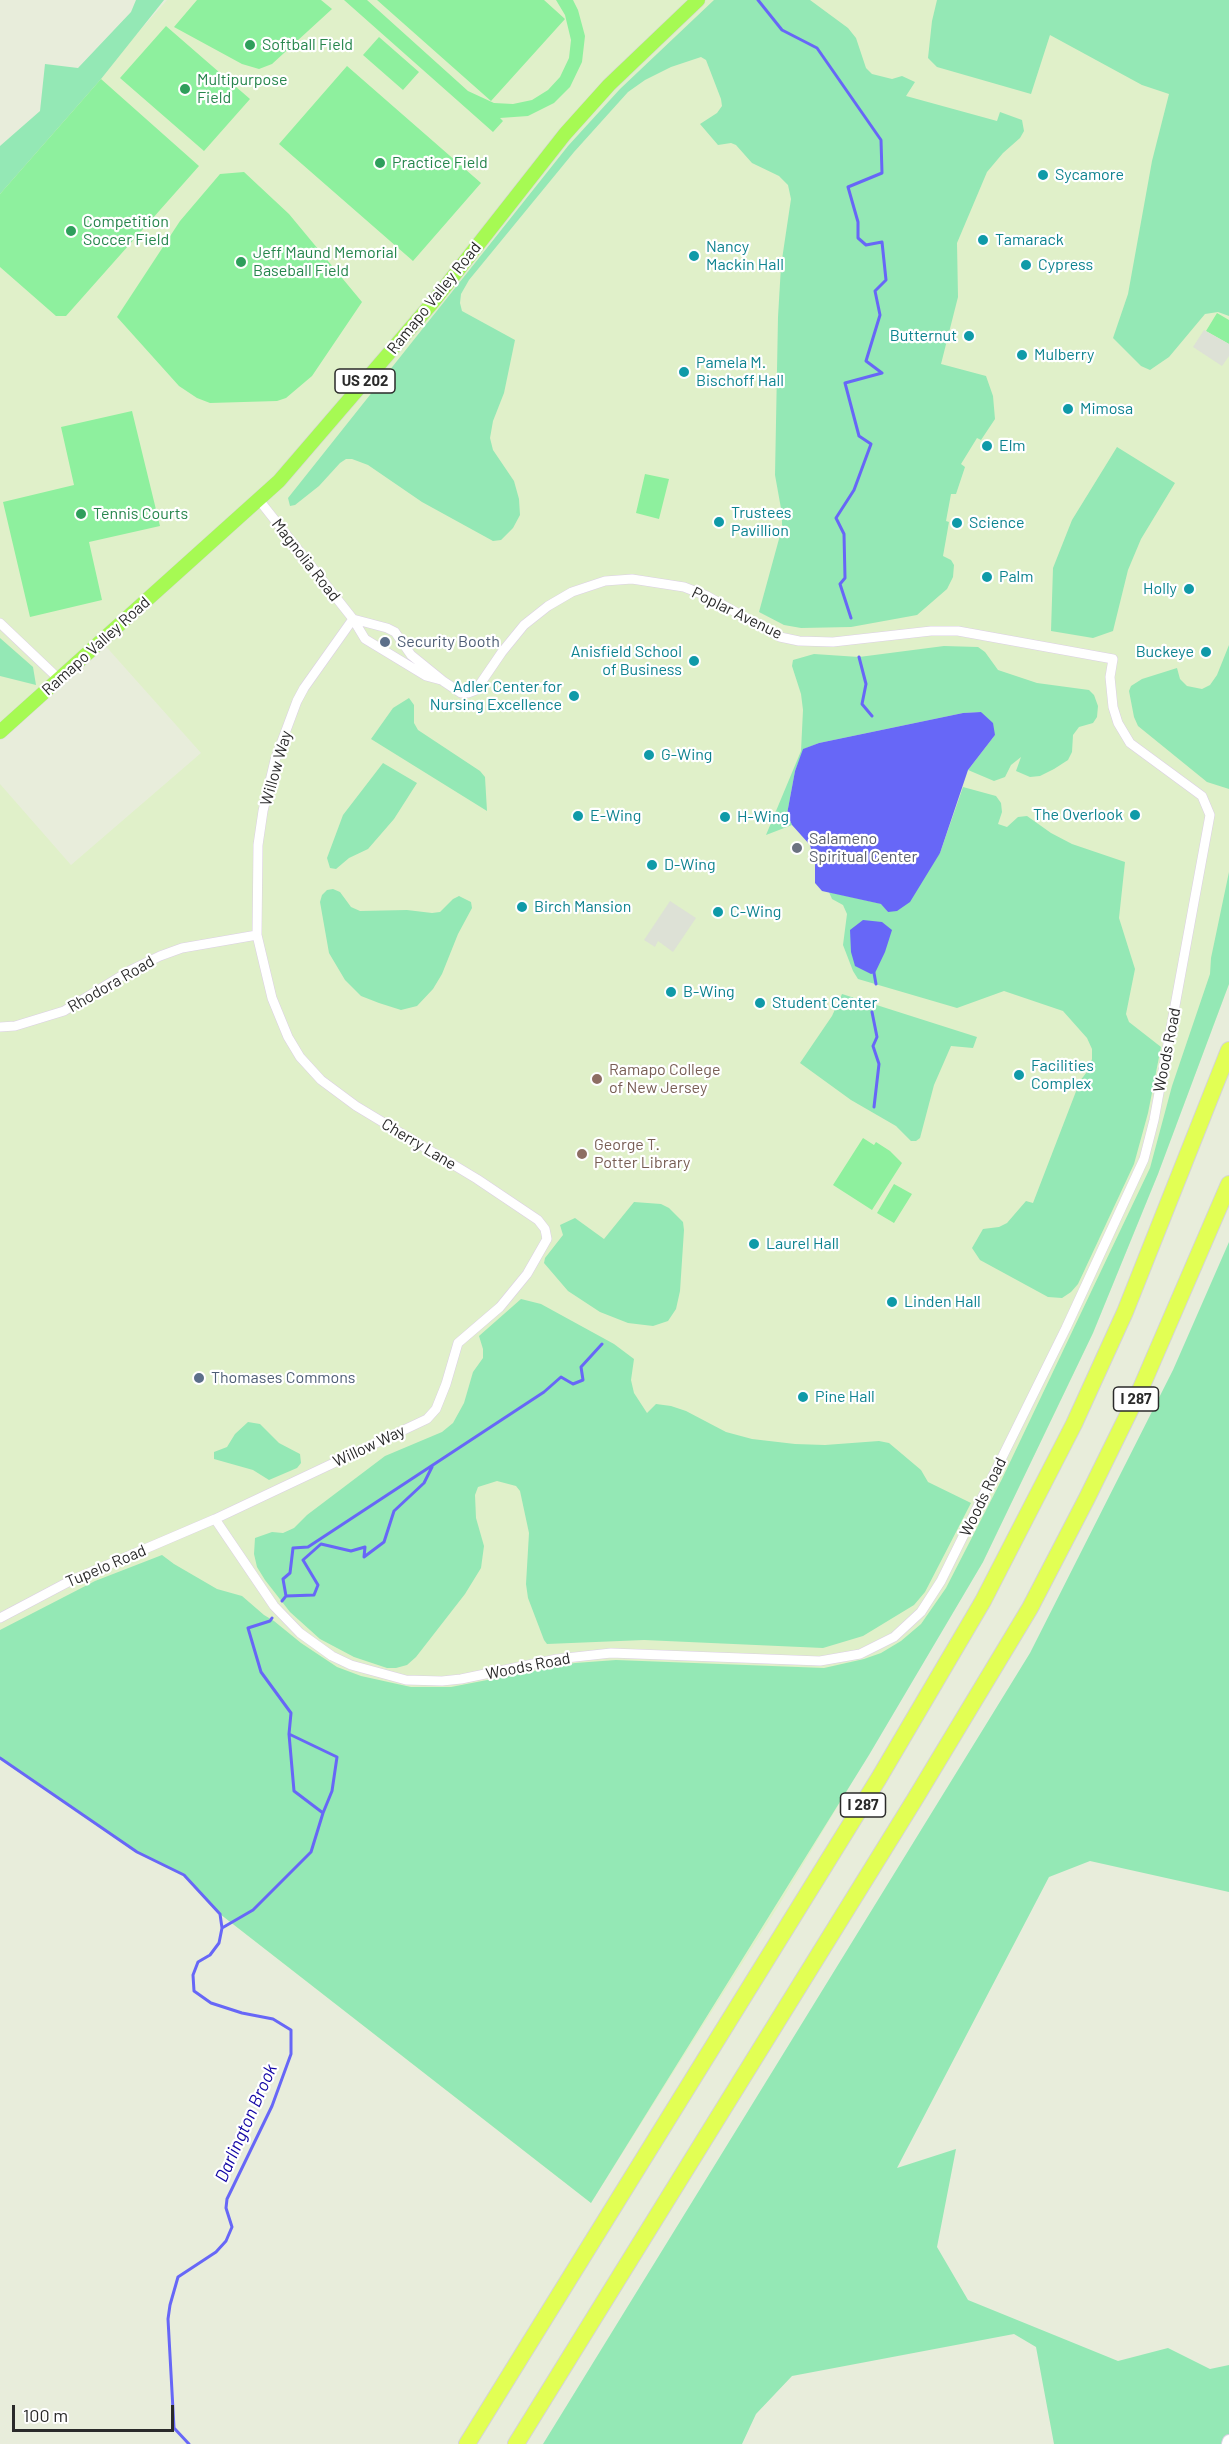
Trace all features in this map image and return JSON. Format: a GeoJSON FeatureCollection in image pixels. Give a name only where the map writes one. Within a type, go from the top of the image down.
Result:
{"type":"FeatureCollection","features":[{"type":"Feature","properties":{"kind":"highway","name":"I 287"},"geometry":{"type":"LineString","coordinates":[[467,2444],[879,1778],[983,1601],[1070,1433],[1121,1322],[1175,1192],[1229,1050]]}},
{"type":"Feature","properties":{"kind":"highway","name":"I 287"},"geometry":{"type":"LineString","coordinates":[[516,2444],[915,1799],[1030,1608],[1141,1388],[1229,1184]]}},
{"type":"Feature","properties":{"kind":"main road","name":"Ramapo Valley Road"},"geometry":{"type":"LineString","coordinates":[[0,732],[259,500],[292,467],[433,302],[565,134],[609,85],[698,0]]}},
{"type":"Feature","properties":{"kind":"street","name":"Magnolia Road"},"geometry":{"type":"LineString","coordinates":[[259,500],[353,619],[365,639],[426,676],[443,681]]}},
{"type":"Feature","properties":{"kind":"street","name":"Poplar Avenue"},"geometry":{"type":"LineString","coordinates":[[443,681],[461,693],[476,690],[524,625],[548,606],[572,592],[605,581],[632,579],[659,582],[692,590],[780,637],[799,641],[833,642],[931,632],[958,632],[1113,659]]}},
{"type":"Feature","properties":{"kind":"street"},"geometry":{"type":"LineString","coordinates":[[353,619],[387,627],[395,632],[411,655],[443,681]]}},
{"type":"Feature","properties":{"kind":"street","name":"Willow Way"},"geometry":{"type":"LineString","coordinates":[[257,935],[258,845],[275,760],[304,688],[353,619]]}},
{"type":"Feature","properties":{"kind":"street"},"geometry":{"type":"LineString","coordinates":[[0,623],[60,680]]}},
{"type":"Feature","properties":{"kind":"street","name":"Woods Road"},"geometry":{"type":"LineString","coordinates":[[215,1519],[274,1606],[300,1633],[332,1656],[351,1665],[406,1680],[461,1679],[557,1659],[611,1653],[820,1661],[860,1654],[894,1637],[908,1625],[921,1612],[941,1581],[1060,1338],[1144,1159],[1154,1120],[1210,815],[1202,796],[1130,743],[1118,723],[1113,707],[1110,677],[1113,659]]}},
{"type":"Feature","properties":{"kind":"street","name":"Rhodora Road"},"geometry":{"type":"LineString","coordinates":[[0,1028],[15,1026],[64,1011],[131,969],[182,948],[257,935]]}},
{"type":"Feature","properties":{"kind":"street","name":"Cherry Lane"},"geometry":{"type":"LineString","coordinates":[[257,935],[278,1016],[300,1057],[321,1080],[356,1106],[477,1179],[546,1229],[545,1244],[527,1274],[500,1307],[475,1328]]}},
{"type":"Feature","properties":{"kind":"street","name":"Willow Way"},"geometry":{"type":"LineString","coordinates":[[215,1519],[427,1419],[436,1409],[458,1343],[475,1328]]}},
{"type":"Feature","properties":{"kind":"street","name":"Tupelo Road"},"geometry":{"type":"LineString","coordinates":[[0,1618],[70,1581],[215,1519]]}},
{"type":"Feature","properties":{"kind":"shaded area","name":"Ramapo College of New Jersey"},"geometry":{"type":"Polygon","coordinates":[[[167,0],[1229,0],[1229,984],[1158,1174],[1093,1333],[983,1562],[779,1905],[591,2203],[220,1914],[184,1875],[137,1852],[0,1756],[0,784],[71,865],[201,753],[102,642],[0,732],[0,186],[167,0]]]}},
{"type":"Feature","properties":{"kind":"shaded area"},"geometry":{"type":"Polygon","coordinates":[[[1204,330],[1229,344],[1229,356],[1222,366],[1193,347],[1204,330]]]}},
{"type":"Feature","properties":{"kind":"shaded area"},"geometry":{"type":"Polygon","coordinates":[[[981,712],[993,723],[995,735],[968,770],[940,853],[910,902],[897,911],[888,912],[881,904],[822,891],[815,883],[815,864],[810,845],[792,825],[787,814],[795,771],[803,749],[819,743],[963,713],[981,712]]]}},
{"type":"Feature","properties":{"kind":"shaded area"},"geometry":{"type":"Polygon","coordinates":[[[670,901],[696,918],[673,952],[658,941],[655,947],[644,940],[670,901]]]}},
{"type":"Feature","properties":{"kind":"shaded area"},"geometry":{"type":"Polygon","coordinates":[[[863,920],[882,922],[892,930],[875,973],[871,974],[855,966],[851,952],[850,930],[863,920]]]}},
{"type":"Feature","properties":{"kind":"green space"},"geometry":{"type":"Polygon","coordinates":[[[136,0],[164,0],[101,79],[0,194],[0,146],[40,111],[45,64],[78,68],[131,12],[136,0]]]}},
{"type":"Feature","properties":{"kind":"green space","name":"Softball Field"},"geometry":{"type":"Polygon","coordinates":[[[197,0],[321,0],[332,9],[272,64],[259,69],[242,64],[174,27],[197,0]]]}},
{"type":"Feature","properties":{"kind":"green space"},"geometry":{"type":"Polygon","coordinates":[[[344,0],[367,0],[468,91],[494,103],[513,104],[532,100],[548,90],[560,77],[569,58],[571,40],[565,15],[556,0],[573,0],[578,10],[585,36],[582,62],[570,87],[554,103],[528,116],[500,118],[503,121],[493,132],[344,0]]]}},
{"type":"Feature","properties":{"kind":"green space"},"geometry":{"type":"Polygon","coordinates":[[[377,0],[544,0],[565,19],[491,101],[377,0]]]}},
{"type":"Feature","properties":{"kind":"green space"},"geometry":{"type":"Polygon","coordinates":[[[714,0],[810,0],[848,28],[856,38],[866,68],[872,74],[892,79],[902,76],[915,82],[906,96],[997,121],[1000,112],[1022,120],[1024,131],[987,172],[957,243],[958,297],[941,364],[986,376],[993,396],[995,419],[981,440],[977,438],[961,464],[965,467],[956,494],[951,494],[943,556],[951,560],[954,565],[953,577],[947,589],[917,615],[851,627],[801,628],[784,625],[759,612],[782,528],[782,514],[775,475],[778,317],[781,266],[791,199],[788,185],[779,176],[752,163],[736,145],[731,143],[718,145],[700,124],[717,113],[722,106],[706,60],[701,57],[671,67],[645,80],[628,92],[574,152],[469,280],[461,294],[462,311],[515,340],[504,393],[493,421],[490,438],[493,450],[514,481],[519,499],[520,515],[513,528],[501,540],[493,541],[422,502],[368,465],[352,459],[346,459],[340,463],[319,486],[295,505],[290,506],[288,498],[568,146],[620,89],[714,0]]]}},
{"type":"Feature","properties":{"kind":"green space"},"geometry":{"type":"Polygon","coordinates":[[[937,0],[1229,0],[1229,316],[1218,312],[1205,314],[1169,357],[1150,370],[1141,366],[1113,338],[1128,294],[1152,161],[1169,94],[1142,85],[1050,35],[1031,94],[937,67],[928,58],[937,0]]]}},
{"type":"Feature","properties":{"kind":"green space","name":"Multipurpose Field"},"geometry":{"type":"Polygon","coordinates":[[[166,26],[250,99],[204,151],[120,78],[166,26]]]}},
{"type":"Feature","properties":{"kind":"green space"},"geometry":{"type":"Polygon","coordinates":[[[379,37],[419,72],[403,90],[363,55],[379,37]]]}},
{"type":"Feature","properties":{"kind":"green space","name":"Practice Field"},"geometry":{"type":"Polygon","coordinates":[[[347,66],[481,183],[413,261],[279,144],[347,66]]]}},
{"type":"Feature","properties":{"kind":"green space","name":"Competition Soccer Field"},"geometry":{"type":"Polygon","coordinates":[[[101,79],[199,166],[66,316],[56,316],[0,267],[0,194],[101,79]]]}},
{"type":"Feature","properties":{"kind":"green space","name":"Jeff Maund Memorial Baseball Field"},"geometry":{"type":"Polygon","coordinates":[[[244,172],[289,214],[362,302],[312,376],[286,398],[277,401],[210,403],[197,398],[179,386],[117,317],[180,221],[220,174],[244,172]]]}},
{"type":"Feature","properties":{"kind":"green space"},"geometry":{"type":"Polygon","coordinates":[[[1217,313],[1229,320],[1229,344],[1206,331],[1217,313]]]}},
{"type":"Feature","properties":{"kind":"green space","name":"Tennis Courts"},"geometry":{"type":"Polygon","coordinates":[[[132,411],[160,526],[89,542],[102,600],[30,617],[3,502],[74,485],[61,427],[132,411]]]}},
{"type":"Feature","properties":{"kind":"green space"},"geometry":{"type":"Polygon","coordinates":[[[1117,447],[1175,483],[1141,539],[1128,570],[1113,631],[1093,638],[1051,631],[1053,568],[1072,520],[1117,447]]]}},
{"type":"Feature","properties":{"kind":"green space"},"geometry":{"type":"Polygon","coordinates":[[[645,474],[669,479],[659,519],[636,513],[645,474]]]}},
{"type":"Feature","properties":{"kind":"green space"},"geometry":{"type":"Polygon","coordinates":[[[0,638],[33,667],[36,685],[0,676],[0,638]]]}},
{"type":"Feature","properties":{"kind":"green space"},"geometry":{"type":"Polygon","coordinates":[[[1229,645],[1229,789],[1207,782],[1138,726],[1129,691],[1131,686],[1142,679],[1177,668],[1180,679],[1187,686],[1202,689],[1210,685],[1217,675],[1229,645]]]}},
{"type":"Feature","properties":{"kind":"green space"},"geometry":{"type":"Polygon","coordinates":[[[944,646],[978,647],[985,652],[998,670],[1037,683],[1089,690],[1094,695],[1098,706],[1097,717],[1093,723],[1079,727],[1073,735],[1072,752],[1068,760],[1054,769],[1040,776],[1030,777],[1016,771],[1021,757],[1011,765],[1005,777],[994,781],[968,770],[995,735],[981,712],[963,713],[819,743],[804,749],[795,771],[787,814],[792,825],[766,835],[801,751],[803,710],[801,694],[792,666],[793,660],[814,654],[859,657],[944,646]]]}},
{"type":"Feature","properties":{"kind":"green space"},"geometry":{"type":"Polygon","coordinates":[[[409,698],[414,705],[414,723],[418,730],[480,771],[485,777],[487,811],[371,739],[393,708],[409,698]]]}},
{"type":"Feature","properties":{"kind":"green space"},"geometry":{"type":"Polygon","coordinates":[[[383,763],[417,783],[394,819],[368,849],[349,858],[336,869],[330,868],[327,858],[343,815],[383,763]]]}},
{"type":"Feature","properties":{"kind":"green space"},"geometry":{"type":"Polygon","coordinates":[[[963,787],[996,796],[1001,803],[1002,812],[998,824],[1007,827],[1018,817],[1027,816],[1072,844],[1125,862],[1119,918],[1135,969],[1126,1014],[1129,1022],[1161,1047],[1148,1113],[1134,1164],[1078,1284],[1062,1298],[1048,1297],[980,1260],[972,1248],[983,1229],[999,1227],[1007,1223],[1026,1201],[1033,1203],[1080,1081],[1089,1069],[1092,1049],[1087,1038],[1063,1011],[1004,991],[957,1008],[858,979],[843,945],[847,914],[843,905],[832,899],[829,892],[882,904],[888,912],[940,853],[963,787]]]}},
{"type":"Feature","properties":{"kind":"green space"},"geometry":{"type":"Polygon","coordinates":[[[1229,872],[1229,984],[1158,1174],[1093,1333],[983,1562],[869,1755],[591,2203],[220,1914],[184,1875],[137,1852],[0,1758],[0,1630],[95,1581],[162,1555],[217,1589],[242,1596],[301,1643],[337,1667],[361,1676],[411,1687],[451,1687],[575,1663],[616,1660],[824,1668],[864,1659],[881,1653],[901,1641],[921,1624],[946,1588],[1002,1479],[1150,1168],[1172,1086],[1210,974],[1211,958],[1229,872]]]}},
{"type":"Feature","properties":{"kind":"green space"},"geometry":{"type":"Polygon","coordinates":[[[333,889],[340,892],[351,907],[360,911],[407,910],[432,913],[440,912],[459,896],[471,902],[472,908],[458,934],[442,974],[433,989],[417,1006],[401,1010],[379,1003],[361,996],[345,980],[329,953],[320,902],[327,890],[333,889]]]}},
{"type":"Feature","properties":{"kind":"green space"},"geometry":{"type":"Polygon","coordinates":[[[842,994],[977,1037],[973,1048],[951,1046],[934,1085],[920,1138],[916,1141],[911,1141],[896,1126],[851,1100],[800,1063],[832,1016],[842,994]]]}},
{"type":"Feature","properties":{"kind":"green space"},"geometry":{"type":"Polygon","coordinates":[[[863,1138],[874,1145],[876,1142],[902,1163],[872,1210],[833,1185],[863,1138]]]}},
{"type":"Feature","properties":{"kind":"green space"},"geometry":{"type":"Polygon","coordinates":[[[894,1184],[912,1194],[894,1223],[877,1213],[894,1184]]]}},
{"type":"Feature","properties":{"kind":"green space"},"geometry":{"type":"Polygon","coordinates":[[[634,1202],[661,1204],[669,1208],[683,1222],[680,1291],[676,1309],[668,1321],[653,1326],[628,1323],[600,1312],[568,1291],[544,1263],[545,1258],[563,1235],[560,1225],[575,1218],[604,1239],[634,1202]]]}},
{"type":"Feature","properties":{"kind":"green space"},"geometry":{"type":"Polygon","coordinates":[[[1229,1242],[1229,1892],[1090,1861],[1049,1877],[897,2168],[956,2149],[937,2247],[968,2300],[1118,2361],[1168,2348],[1210,2369],[1229,2365],[1229,2444],[1054,2444],[1036,2347],[1014,2334],[792,2376],[756,2414],[742,2444],[543,2444],[1030,1653],[1173,1370],[1229,1242]]]}},
{"type":"Feature","properties":{"kind":"green space"},"geometry":{"type":"Polygon","coordinates":[[[521,1299],[541,1304],[614,1344],[634,1359],[631,1380],[634,1393],[647,1413],[656,1404],[671,1406],[686,1411],[726,1432],[752,1439],[825,1445],[879,1441],[889,1443],[921,1470],[928,1482],[971,1503],[925,1592],[914,1605],[863,1636],[823,1648],[644,1640],[547,1644],[528,1598],[526,1584],[529,1533],[520,1491],[516,1486],[497,1481],[478,1487],[475,1495],[476,1518],[484,1546],[481,1568],[465,1594],[416,1657],[407,1665],[387,1668],[354,1657],[320,1639],[290,1612],[265,1580],[257,1567],[254,1554],[255,1538],[272,1532],[283,1533],[294,1528],[307,1515],[385,1456],[442,1432],[453,1423],[464,1403],[473,1372],[483,1358],[479,1336],[521,1299]]]}},
{"type":"Feature","properties":{"kind":"green space"},"geometry":{"type":"Polygon","coordinates":[[[248,1422],[260,1424],[279,1443],[300,1454],[301,1463],[297,1468],[269,1480],[253,1470],[214,1459],[214,1452],[227,1447],[235,1434],[248,1422]]]}},
{"type":"Feature","properties":{"kind":"waterway"},"geometry":{"type":"LineString","coordinates":[[758,0],[782,30],[817,48],[881,140],[882,173],[848,187],[858,222],[858,238],[866,245],[882,242],[886,280],[875,291],[880,315],[866,361],[882,373],[845,383],[859,436],[871,444],[854,490],[836,518],[844,534],[845,578],[840,584],[851,618]]}},
{"type":"Feature","properties":{"kind":"waterway"},"geometry":{"type":"LineString","coordinates":[[859,657],[866,684],[862,704],[872,716]]}},
{"type":"Feature","properties":{"kind":"waterway"},"geometry":{"type":"LineString","coordinates":[[874,973],[876,984]]}},
{"type":"Feature","properties":{"kind":"waterway"},"geometry":{"type":"LineString","coordinates":[[872,1012],[877,1037],[873,1046],[879,1064],[874,1107]]}},
{"type":"Feature","properties":{"kind":"waterway"},"geometry":{"type":"LineString","coordinates":[[282,1601],[286,1596],[283,1579],[290,1573],[293,1548],[308,1547],[544,1392],[561,1377],[573,1384],[583,1380],[581,1367],[602,1344]]}},
{"type":"Feature","properties":{"kind":"waterway"},"geometry":{"type":"LineString","coordinates":[[286,1596],[314,1595],[318,1585],[303,1560],[321,1544],[351,1551],[365,1547],[364,1557],[384,1542],[394,1511],[424,1483],[432,1467]]}},
{"type":"Feature","properties":{"kind":"waterway"},"geometry":{"type":"LineString","coordinates":[[222,1928],[253,1910],[311,1852],[323,1813],[294,1791],[289,1734],[291,1713],[261,1672],[248,1628],[270,1621],[272,1618]]}},
{"type":"Feature","properties":{"kind":"waterway"},"geometry":{"type":"LineString","coordinates":[[289,1734],[337,1757],[332,1791],[323,1813]]}},
{"type":"Feature","properties":{"kind":"waterway","name":"Darlington Brook"},"geometry":{"type":"LineString","coordinates":[[0,1758],[137,1852],[184,1875],[220,1914],[222,1928],[219,1943],[210,1955],[198,1962],[193,1975],[194,1991],[211,2003],[242,2013],[273,2019],[291,2030],[291,2054],[272,2106],[227,2199],[226,2208],[232,2227],[226,2241],[216,2252],[178,2277],[170,2305],[168,2319],[174,2428],[189,2444]]}},
{"type":"Feature","properties":{"kind":"place","name":"Softball Field"},"geometry":{"type":"Point","coordinates":[250,45]}},
{"type":"Feature","properties":{"kind":"place","name":"Multipurpose Field"},"geometry":{"type":"Point","coordinates":[185,89]}},
{"type":"Feature","properties":{"kind":"place","name":"Practice Field"},"geometry":{"type":"Point","coordinates":[380,163]}},
{"type":"Feature","properties":{"kind":"place","name":"Sycamore"},"geometry":{"type":"Point","coordinates":[1043,175]}},
{"type":"Feature","properties":{"kind":"place","name":"Competition Soccer Field"},"geometry":{"type":"Point","coordinates":[71,231]}},
{"type":"Feature","properties":{"kind":"place","name":"Tamarack"},"geometry":{"type":"Point","coordinates":[983,240]}},
{"type":"Feature","properties":{"kind":"place","name":"Nancy Mackin Hall"},"geometry":{"type":"Point","coordinates":[694,256]}},
{"type":"Feature","properties":{"kind":"place","name":"Jeff Maund Memorial Baseball Field"},"geometry":{"type":"Point","coordinates":[241,262]}},
{"type":"Feature","properties":{"kind":"place","name":"Cypress"},"geometry":{"type":"Point","coordinates":[1026,265]}},
{"type":"Feature","properties":{"kind":"place","name":"Butternut"},"geometry":{"type":"Point","coordinates":[969,336]}},
{"type":"Feature","properties":{"kind":"place","name":"Mulberry"},"geometry":{"type":"Point","coordinates":[1022,355]}},
{"type":"Feature","properties":{"kind":"place","name":"Pamela M. Bischoff Hall"},"geometry":{"type":"Point","coordinates":[684,372]}},
{"type":"Feature","properties":{"kind":"place","name":"Mimosa"},"geometry":{"type":"Point","coordinates":[1068,409]}},
{"type":"Feature","properties":{"kind":"place","name":"Elm"},"geometry":{"type":"Point","coordinates":[987,446]}},
{"type":"Feature","properties":{"kind":"place","name":"Tennis Courts"},"geometry":{"type":"Point","coordinates":[81,514]}},
{"type":"Feature","properties":{"kind":"place","name":"Trustees Pavillion"},"geometry":{"type":"Point","coordinates":[719,522]}},
{"type":"Feature","properties":{"kind":"place","name":"Science"},"geometry":{"type":"Point","coordinates":[957,523]}},
{"type":"Feature","properties":{"kind":"place","name":"Palm"},"geometry":{"type":"Point","coordinates":[987,577]}},
{"type":"Feature","properties":{"kind":"place","name":"Holly"},"geometry":{"type":"Point","coordinates":[1189,589]}},
{"type":"Feature","properties":{"kind":"place","name":"Security Booth"},"geometry":{"type":"Point","coordinates":[385,642]}},
{"type":"Feature","properties":{"kind":"place","name":"Buckeye"},"geometry":{"type":"Point","coordinates":[1206,652]}},
{"type":"Feature","properties":{"kind":"place","name":"Anisfield School of Business"},"geometry":{"type":"Point","coordinates":[694,661]}},
{"type":"Feature","properties":{"kind":"place","name":"Adler Center for Nursing Excellence"},"geometry":{"type":"Point","coordinates":[574,696]}},
{"type":"Feature","properties":{"kind":"place","name":"G-Wing"},"geometry":{"type":"Point","coordinates":[649,755]}},
{"type":"Feature","properties":{"kind":"place","name":"The Overlook"},"geometry":{"type":"Point","coordinates":[1135,815]}},
{"type":"Feature","properties":{"kind":"place","name":"E-Wing"},"geometry":{"type":"Point","coordinates":[578,816]}},
{"type":"Feature","properties":{"kind":"place","name":"H-Wing"},"geometry":{"type":"Point","coordinates":[725,817]}},
{"type":"Feature","properties":{"kind":"place","name":"Salameno Spiritual Center"},"geometry":{"type":"Point","coordinates":[797,848]}},
{"type":"Feature","properties":{"kind":"place","name":"D-Wing"},"geometry":{"type":"Point","coordinates":[652,865]}},
{"type":"Feature","properties":{"kind":"place","name":"Birch Mansion"},"geometry":{"type":"Point","coordinates":[522,907]}},
{"type":"Feature","properties":{"kind":"place","name":"C-Wing"},"geometry":{"type":"Point","coordinates":[718,912]}},
{"type":"Feature","properties":{"kind":"place","name":"B-Wing"},"geometry":{"type":"Point","coordinates":[671,992]}},
{"type":"Feature","properties":{"kind":"place","name":"Student Center"},"geometry":{"type":"Point","coordinates":[760,1003]}},
{"type":"Feature","properties":{"kind":"place","name":"Facilities Complex"},"geometry":{"type":"Point","coordinates":[1019,1075]}},
{"type":"Feature","properties":{"kind":"place","name":"Ramapo College of New Jersey"},"geometry":{"type":"Point","coordinates":[597,1079]}},
{"type":"Feature","properties":{"kind":"place","name":"George T. Potter Library"},"geometry":{"type":"Point","coordinates":[582,1154]}},
{"type":"Feature","properties":{"kind":"place","name":"Laurel Hall"},"geometry":{"type":"Point","coordinates":[754,1244]}},
{"type":"Feature","properties":{"kind":"place","name":"Linden Hall"},"geometry":{"type":"Point","coordinates":[892,1302]}},
{"type":"Feature","properties":{"kind":"place","name":"Thomases Commons"},"geometry":{"type":"Point","coordinates":[199,1378]}},
{"type":"Feature","properties":{"kind":"place","name":"Pine Hall"},"geometry":{"type":"Point","coordinates":[803,1397]}}]}
